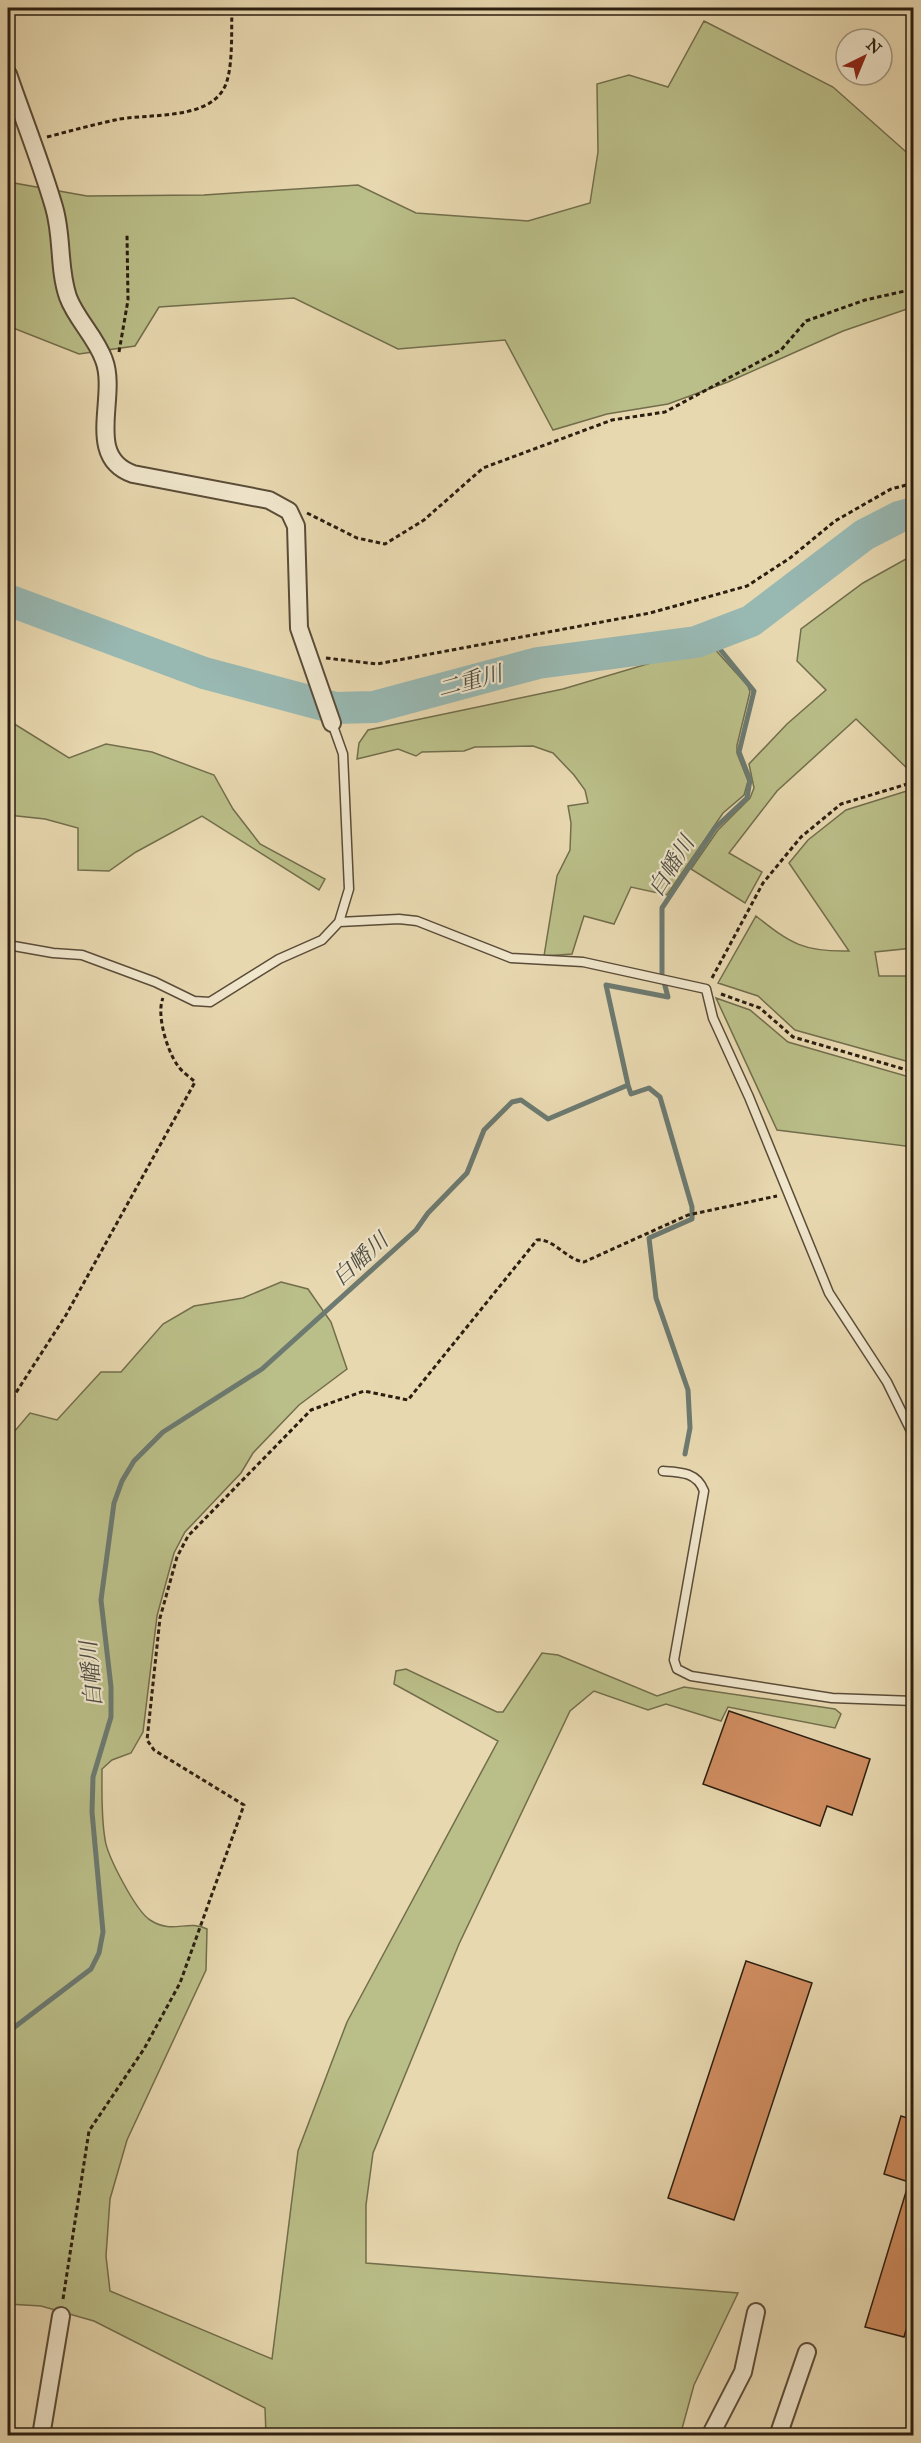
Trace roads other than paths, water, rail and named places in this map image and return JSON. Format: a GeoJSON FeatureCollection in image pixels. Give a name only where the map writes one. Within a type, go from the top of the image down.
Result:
{"type":"FeatureCollection","features":[{"type":"Feature","properties":{"kind":"street"},"geometry":{"type":"LineString","coordinates":[[8,74],[54,208],[60,233],[63,280],[69,300],[105,362],[106,446],[112,462],[121,470],[268,500],[289,511],[296,526],[299,628],[332,723]]}},
{"type":"Feature","properties":{"kind":"street"},"geometry":{"type":"LineString","coordinates":[[710,2436],[743,2372],[756,2312]]}},
{"type":"Feature","properties":{"kind":"street"},"geometry":{"type":"LineString","coordinates":[[40,2436],[61,2316]]}},
{"type":"Feature","properties":{"kind":"street"},"geometry":{"type":"LineString","coordinates":[[778,2436],[807,2352]]}},
{"type":"Feature","properties":{"kind":"lane"},"geometry":{"type":"LineString","coordinates":[[8,945],[53,953],[82,955],[194,1001],[210,1002],[279,959],[322,940],[339,922],[349,889],[343,754],[332,723]]}},
{"type":"Feature","properties":{"kind":"lane"},"geometry":{"type":"LineString","coordinates":[[339,922],[399,918],[417,921],[511,958],[584,962],[706,989],[713,1018],[749,1097],[786,1194],[829,1293],[886,1382],[914,1437]]}},
{"type":"Feature","properties":{"kind":"lane"},"geometry":{"type":"LineString","coordinates":[[663,1471],[690,1475],[699,1481],[704,1491],[674,1660],[677,1669],[691,1676],[832,1698],[914,1701]]}},
{"type":"Feature","properties":{"kind":"waterway","name":"二重川"},"geometry":{"type":"LineString","coordinates":[[8,600],[204,673],[335,708],[374,707],[538,663],[696,642],[751,621],[864,535],[899,517],[914,513]]}},
{"type":"Feature","properties":{"kind":"waterway","name":"白幡川"},"geometry":{"type":"LineString","coordinates":[[8,2032],[91,1969],[99,1953],[103,1932],[92,1812],[93,1777],[111,1717],[111,1687],[101,1600],[114,1503],[122,1481],[134,1461],[163,1432],[262,1369],[416,1230],[428,1213],[467,1173],[484,1130],[512,1102],[521,1100],[548,1119],[628,1085],[606,985],[668,997],[662,975],[662,908],[715,828],[747,798],[750,780],[739,752],[754,691],[710,637]]}},
{"type":"Feature","properties":{"kind":"waterway"},"geometry":{"type":"LineString","coordinates":[[628,1085],[631,1094],[649,1088],[660,1097],[692,1207],[692,1219],[649,1238],[656,1298],[688,1390],[690,1428],[685,1454]]}}]}
